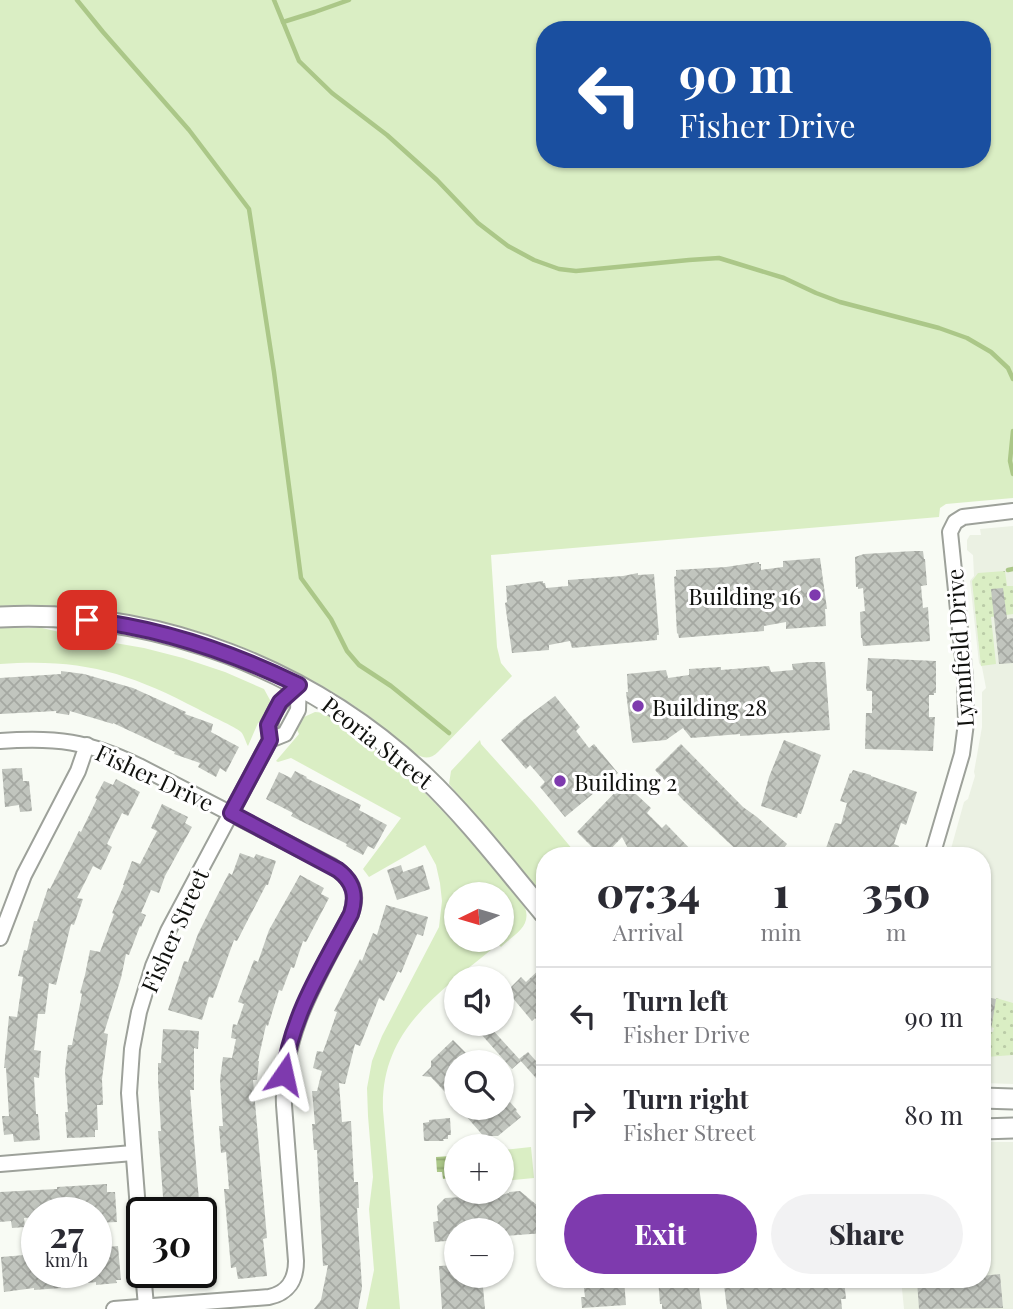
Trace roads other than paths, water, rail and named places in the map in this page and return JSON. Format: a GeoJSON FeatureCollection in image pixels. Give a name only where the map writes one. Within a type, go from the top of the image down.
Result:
{"type":"FeatureCollection","features":[{"type":"Feature","properties":{"kind":"main road","name":"Peoria Street"},"geometry":{"type":"LineString","coordinates":[[0,617],[75,618],[151,630],[220,650],[299,685],[355,720],[418,770],[450,803],[536,904]]}},
{"type":"Feature","properties":{"kind":"main road"},"geometry":{"type":"LineString","coordinates":[[991,1098],[1013,1099]]}},
{"type":"Feature","properties":{"kind":"main road"},"geometry":{"type":"LineString","coordinates":[[991,1129],[1013,1128]]}},
{"type":"Feature","properties":{"kind":"street","name":"Lynnfield Drive"},"geometry":{"type":"LineString","coordinates":[[935,847],[962,754],[966,723],[965,678],[951,528],[959,518],[1013,511]]}},
{"type":"Feature","properties":{"kind":"street","name":"Fisher Street"},"geometry":{"type":"LineString","coordinates":[[137,1197],[129,1093],[135,1029],[144,993],[168,931],[270,740],[268,725],[280,702],[299,685]]}},
{"type":"Feature","properties":{"kind":"street","name":"Fisher Drive"},"geometry":{"type":"LineString","coordinates":[[0,741],[44,738],[86,745],[129,760],[338,870],[349,881],[355,894],[351,914],[298,1018],[285,1066],[283,1089],[295,1271],[288,1288],[276,1296],[146,1307]]}},
{"type":"Feature","properties":{"kind":"street"},"geometry":{"type":"LineString","coordinates":[[0,938],[20,884],[78,771],[86,745]]}},
{"type":"Feature","properties":{"kind":"street"},"geometry":{"type":"LineString","coordinates":[[0,1164],[133,1153]]}},
{"type":"Feature","properties":{"kind":"street"},"geometry":{"type":"LineString","coordinates":[[114,1309],[146,1307],[144,1288]]}},
{"type":"Feature","properties":{"kind":"waterway"},"geometry":{"type":"LineString","coordinates":[[77,0],[189,130],[249,209],[301,578],[331,619],[347,651],[359,665],[391,686],[449,733]]}},
{"type":"Feature","properties":{"kind":"waterway"},"geometry":{"type":"LineString","coordinates":[[274,0],[299,61],[332,93],[387,135],[437,180],[478,223],[508,246],[534,260],[559,269],[576,271],[719,258],[784,278],[840,302],[967,338],[991,352],[1008,368],[1013,379]]}},
{"type":"Feature","properties":{"kind":"waterway"},"geometry":{"type":"LineString","coordinates":[[283,22],[349,0]]}},
{"type":"Feature","properties":{"kind":"waterway"},"geometry":{"type":"LineString","coordinates":[[1013,431],[1010,461],[1013,474]]}},
{"type":"Feature","properties":{"kind":"waterway"},"geometry":{"type":"LineString","coordinates":[[1008,570],[1013,569]]}},
{"type":"Feature","properties":{"kind":"place","name":"Building 16"},"geometry":{"type":"Point","coordinates":[815,595]}},
{"type":"Feature","properties":{"kind":"place","name":"Building 28"},"geometry":{"type":"Point","coordinates":[638,706]}},
{"type":"Feature","properties":{"kind":"place","name":"Building 2"},"geometry":{"type":"Point","coordinates":[560,781]}}]}
